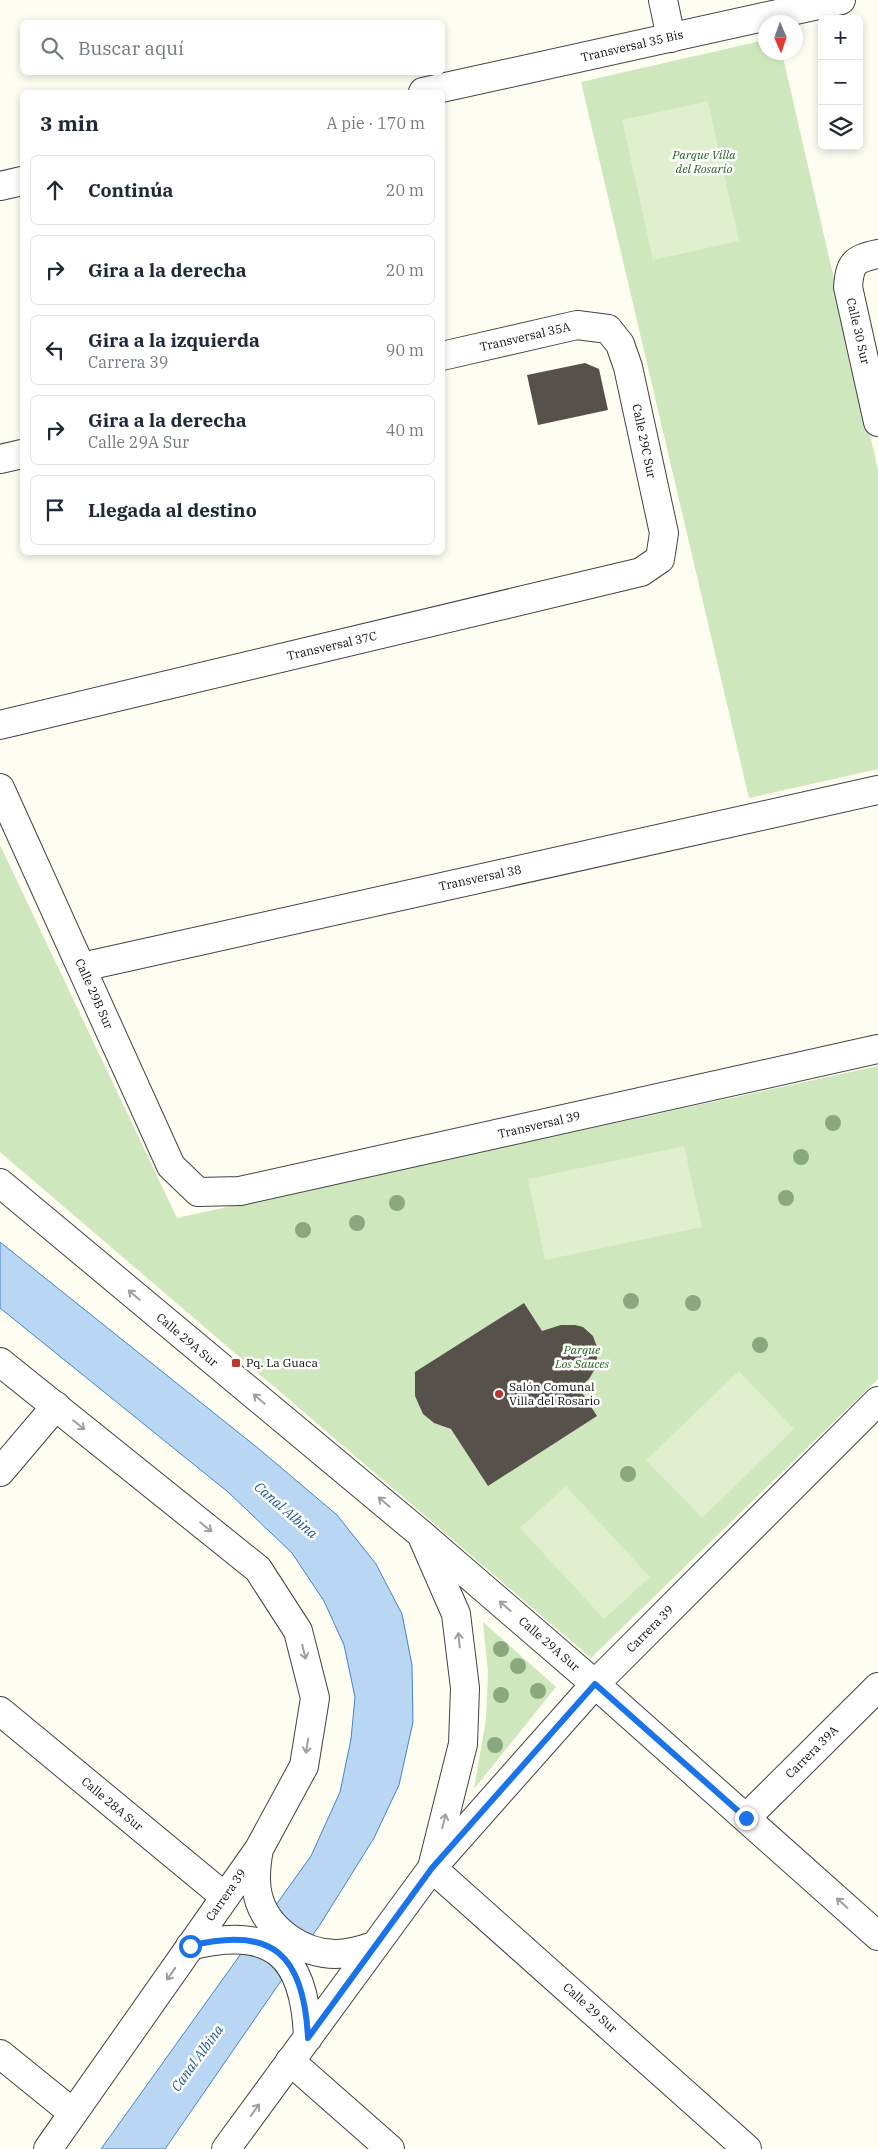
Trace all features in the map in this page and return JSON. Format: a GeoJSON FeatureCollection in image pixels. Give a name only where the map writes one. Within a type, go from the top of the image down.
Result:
{"type":"FeatureCollection","features":[{"type":"Feature","properties":{"kind":"street"},"geometry":{"type":"LineString","coordinates":[[664,0],[671,38]]}},
{"type":"Feature","properties":{"kind":"street","name":"Transversal 35 Bis"},"geometry":{"type":"LineString","coordinates":[[431,90],[841,0]]}},
{"type":"Feature","properties":{"kind":"street"},"geometry":{"type":"LineString","coordinates":[[0,186],[20,181]]}},
{"type":"Feature","properties":{"kind":"street","name":"Calle 30 Sur"},"geometry":{"type":"LineString","coordinates":[[878,254],[860,257],[850,270],[848,287],[878,422]]}},
{"type":"Feature","properties":{"kind":"street","name":"Transversal 35A"},"geometry":{"type":"LineString","coordinates":[[445,355],[577,325],[608,329]]}},
{"type":"Feature","properties":{"kind":"street","name":"Calle 29C Sur"},"geometry":{"type":"LineString","coordinates":[[608,329],[620,344],[628,367],[664,533],[660,559]]}},
{"type":"Feature","properties":{"kind":"street"},"geometry":{"type":"LineString","coordinates":[[0,459],[20,454]]}},
{"type":"Feature","properties":{"kind":"street","name":"Transversal 37C"},"geometry":{"type":"LineString","coordinates":[[0,725],[642,572],[660,559]]}},
{"type":"Feature","properties":{"kind":"street","name":"Calle 29B Sur"},"geometry":{"type":"LineString","coordinates":[[0,788],[171,1166],[198,1192]]}},
{"type":"Feature","properties":{"kind":"street","name":"Transversal 38"},"geometry":{"type":"LineString","coordinates":[[82,967],[878,790]]}},
{"type":"Feature","properties":{"kind":"street","name":"Transversal 39"},"geometry":{"type":"LineString","coordinates":[[198,1192],[240,1191],[878,1049]]}},
{"type":"Feature","properties":{"kind":"street","name":"Calle 29A Sur"},"geometry":{"type":"LineString","coordinates":[[0,1183],[421,1534],[595,1684],[878,1936]]}},
{"type":"Feature","properties":{"kind":"street"},"geometry":{"type":"LineString","coordinates":[[0,1362],[56,1406],[0,1472]]}},
{"type":"Feature","properties":{"kind":"street","name":"Carrera 39"},"geometry":{"type":"LineString","coordinates":[[226,2149],[432,1868],[595,1684],[878,1401]]}},
{"type":"Feature","properties":{"kind":"street","name":"Carrera 39"},"geometry":{"type":"LineString","coordinates":[[48,2149],[259,1849],[304,1766],[315,1698],[298,1630],[258,1569],[56,1406]]}},
{"type":"Feature","properties":{"kind":"street","name":"Calle 29A Sur"},"geometry":{"type":"LineString","coordinates":[[421,1534],[456,1614],[464,1688]]}},
{"type":"Feature","properties":{"kind":"street","name":"Carrera 39A"},"geometry":{"type":"LineString","coordinates":[[746,1818],[878,1687]]}},
{"type":"Feature","properties":{"kind":"street","name":"Carrera 39"},"geometry":{"type":"LineString","coordinates":[[432,1868],[462,1744],[464,1688]]}},
{"type":"Feature","properties":{"kind":"street","name":"Calle 28A Sur"},"geometry":{"type":"LineString","coordinates":[[0,1710],[225,1897]]}},
{"type":"Feature","properties":{"kind":"street"},"geometry":{"type":"LineString","coordinates":[[259,1849],[256,1870],[258,1896],[268,1920],[290,1940],[315,1950],[335,1954],[356,1952],[374,1946]]}},
{"type":"Feature","properties":{"kind":"street","name":"Calle 29 Sur"},"geometry":{"type":"LineString","coordinates":[[432,1868],[747,2149]]}},
{"type":"Feature","properties":{"kind":"street"},"geometry":{"type":"LineString","coordinates":[[190,1946],[229,1939],[255,1942],[279,1952],[292,1967],[302,1989],[307,2015],[308,2038]]}},
{"type":"Feature","properties":{"kind":"street"},"geometry":{"type":"LineString","coordinates":[[0,2054],[73,2113]]}},
{"type":"Feature","properties":{"kind":"street"},"geometry":{"type":"LineString","coordinates":[[290,2061],[390,2149]]}},
{"type":"Feature","properties":{"kind":"green space","name":"Parque Villa del Rosario"},"geometry":{"type":"Polygon","coordinates":[[[758,42],[758,60],[784,60],[878,470],[878,769],[749,798],[581,82],[758,42]]]}},
{"type":"Feature","properties":{"kind":"green space"},"geometry":{"type":"Polygon","coordinates":[[[708,101],[739,241],[653,260],[622,120],[708,101]]]}},
{"type":"Feature","properties":{"kind":"green space","name":"Parque Los Sauces"},"geometry":{"type":"Polygon","coordinates":[[[0,845],[177,1218],[878,1066],[878,1379],[591,1658],[0,1152],[0,845]]]}},
{"type":"Feature","properties":{"kind":"green space"},"geometry":{"type":"Polygon","coordinates":[[[684,1146],[702,1227],[545,1260],[528,1179],[684,1146]]]}},
{"type":"Feature","properties":{"kind":"green space"},"geometry":{"type":"Polygon","coordinates":[[[739,1371],[794,1429],[702,1518],[646,1460],[739,1371]]]}},
{"type":"Feature","properties":{"kind":"green space"},"geometry":{"type":"Polygon","coordinates":[[[566,1486],[650,1577],[604,1619],[520,1528],[566,1486]]]}},
{"type":"Feature","properties":{"kind":"green space"},"geometry":{"type":"Polygon","coordinates":[[[483,1622],[556,1687],[474,1789],[486,1719],[488,1672],[483,1622]]]}},
{"type":"Feature","properties":{"kind":"water","name":"Canal Albina"},"geometry":{"type":"Polygon","coordinates":[[[0,1242],[259,1449],[337,1515],[376,1564],[402,1614],[412,1665],[413,1722],[399,1785],[374,1838],[321,1923],[165,2149],[101,2149],[311,1856],[340,1792],[351,1739],[355,1697],[344,1645],[324,1601],[292,1553],[228,1492],[0,1308],[0,1242]]]}},
{"type":"Feature","properties":{"kind":"building"},"geometry":{"type":"Polygon","coordinates":[[[585,363],[599,369],[608,410],[538,425],[527,375],[585,363]]]}},
{"type":"Feature","properties":{"kind":"building","name":"Salón Comunal Villa del Rosario"},"geometry":{"type":"Polygon","coordinates":[[[524,1303],[542,1331],[561,1325],[575,1325],[583,1327],[593,1336],[598,1350],[596,1367],[589,1379],[579,1388],[597,1416],[488,1486],[451,1429],[434,1423],[423,1414],[415,1396],[415,1372],[524,1303]]]}},
{"type":"Feature","properties":{"kind":"place","name":"Pq. La Guaca"},"geometry":{"type":"Point","coordinates":[236,1363]}},
{"type":"Feature","properties":{"kind":"place","name":"Salón Comunal Villa del Rosario"},"geometry":{"type":"Point","coordinates":[499,1394]}},
{"type":"Feature","properties":{"kind":"route"},"geometry":{"type":"LineString","coordinates":[[190,1946],[229,1939],[255,1942],[279,1952],[292,1967],[302,1989],[307,2015],[308,2038],[432,1868],[595,1684],[746,1818]]}}]}
